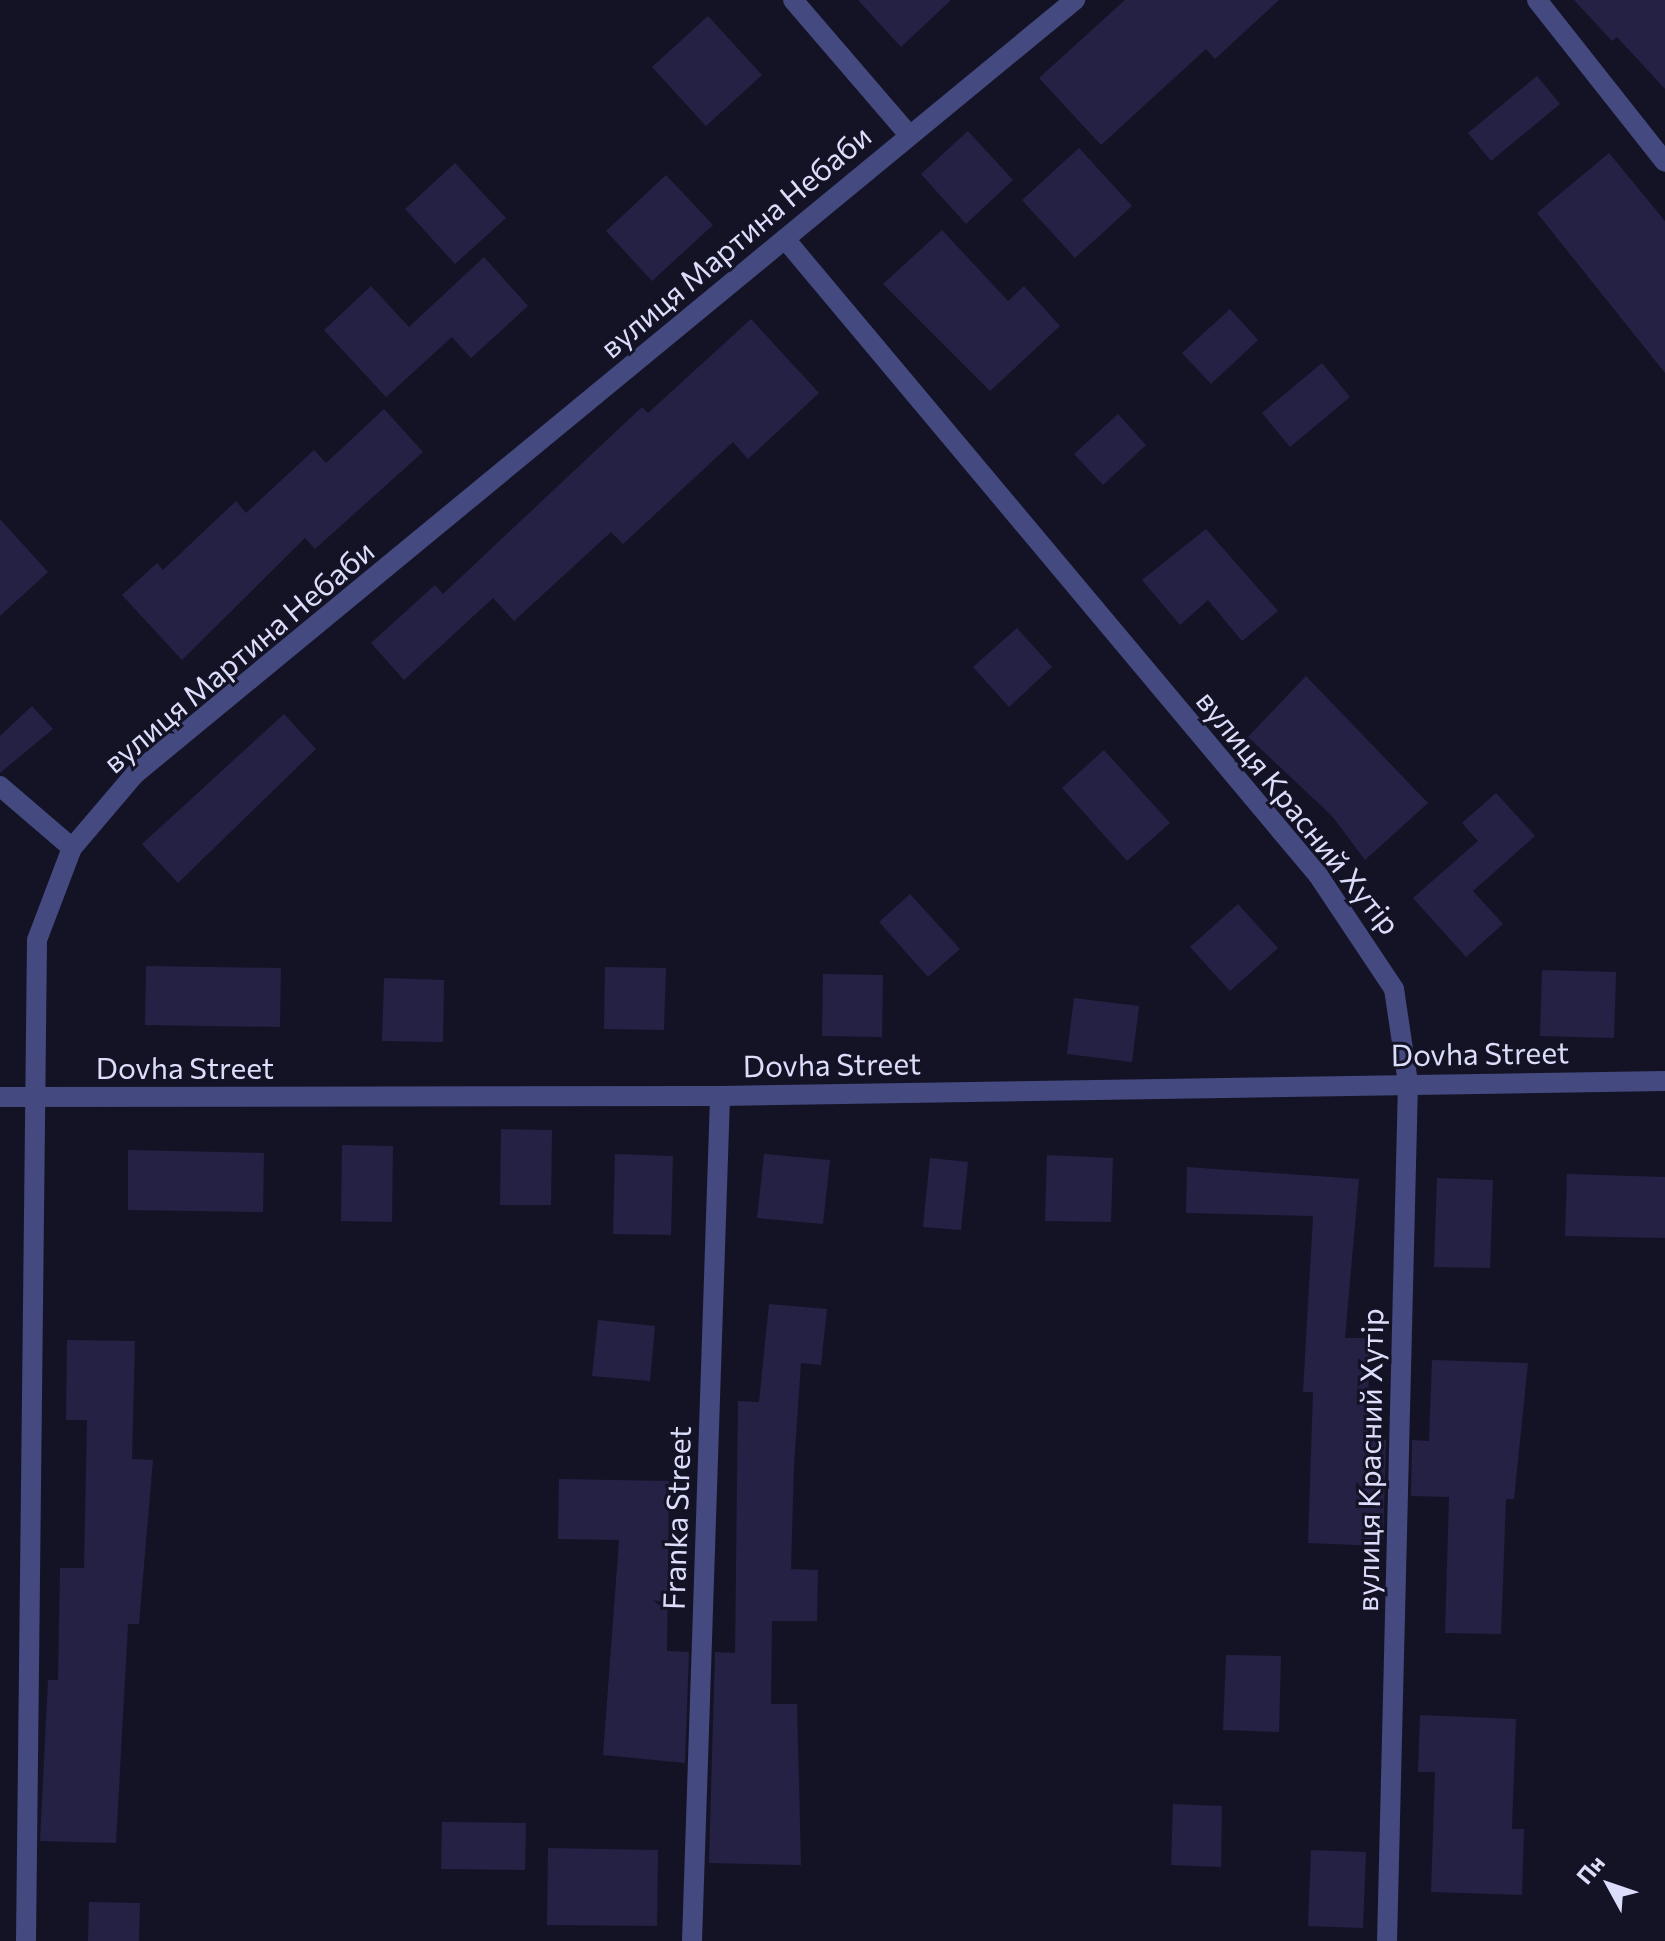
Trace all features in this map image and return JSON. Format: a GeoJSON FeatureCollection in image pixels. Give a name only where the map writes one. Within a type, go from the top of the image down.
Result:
{"type":"FeatureCollection","features":[{"type":"Feature","properties":{"kind":"street"},"geometry":{"type":"LineString","coordinates":[[793,0],[909,135]]}},
{"type":"Feature","properties":{"kind":"street","name":"вулиця Мартина Небаби"},"geometry":{"type":"LineString","coordinates":[[26,1941],[37,940],[72,848],[135,774],[1075,0]]}},
{"type":"Feature","properties":{"kind":"street"},"geometry":{"type":"LineString","coordinates":[[1537,0],[1665,162]]}},
{"type":"Feature","properties":{"kind":"street","name":"вулиця Красний Хутір"},"geometry":{"type":"LineString","coordinates":[[785,239],[1365,936],[1394,989],[1408,1083],[1387,1941]]}},
{"type":"Feature","properties":{"kind":"street"},"geometry":{"type":"LineString","coordinates":[[0,786],[72,848]]}},
{"type":"Feature","properties":{"kind":"street","name":"Dovha Street"},"geometry":{"type":"LineString","coordinates":[[0,1097],[720,1096],[1665,1081]]}},
{"type":"Feature","properties":{"kind":"street","name":"Franka Street"},"geometry":{"type":"LineString","coordinates":[[692,1941],[720,1096]]}},
{"type":"Feature","properties":{"kind":"building"},"geometry":{"type":"Polygon","coordinates":[[[858,0],[951,0],[901,47],[858,0]]]}},
{"type":"Feature","properties":{"kind":"building"},"geometry":{"type":"Polygon","coordinates":[[[1125,0],[1279,0],[1215,59],[1206,49],[1101,145],[1039,78],[1125,0]]]}},
{"type":"Feature","properties":{"kind":"building"},"geometry":{"type":"Polygon","coordinates":[[[1574,0],[1665,0],[1665,89],[1617,37],[1612,41],[1574,0]]]}},
{"type":"Feature","properties":{"kind":"building"},"geometry":{"type":"Polygon","coordinates":[[[708,16],[762,75],[706,126],[652,67],[708,16]]]}},
{"type":"Feature","properties":{"kind":"building"},"geometry":{"type":"Polygon","coordinates":[[[1537,76],[1560,104],[1491,161],[1468,133],[1537,76]]]}},
{"type":"Feature","properties":{"kind":"building"},"geometry":{"type":"Polygon","coordinates":[[[968,131],[1013,180],[966,224],[921,174],[968,131]]]}},
{"type":"Feature","properties":{"kind":"building"},"geometry":{"type":"Polygon","coordinates":[[[1079,148],[1132,206],[1075,258],[1022,200],[1079,148]]]}},
{"type":"Feature","properties":{"kind":"building"},"geometry":{"type":"Polygon","coordinates":[[[1609,153],[1665,221],[1665,373],[1537,213],[1609,153]]]}},
{"type":"Feature","properties":{"kind":"building"},"geometry":{"type":"Polygon","coordinates":[[[455,163],[506,218],[455,264],[405,209],[455,163]]]}},
{"type":"Feature","properties":{"kind":"building"},"geometry":{"type":"Polygon","coordinates":[[[666,175],[713,225],[652,281],[606,231],[666,175]]]}},
{"type":"Feature","properties":{"kind":"building"},"geometry":{"type":"Polygon","coordinates":[[[942,230],[1008,301],[1024,286],[1060,326],[990,391],[883,284],[942,230]]]}},
{"type":"Feature","properties":{"kind":"building"},"geometry":{"type":"Polygon","coordinates":[[[484,257],[528,306],[471,358],[452,337],[386,397],[324,330],[371,286],[409,327],[484,257]]]}},
{"type":"Feature","properties":{"kind":"building"},"geometry":{"type":"Polygon","coordinates":[[[1230,309],[1258,340],[1211,384],[1182,353],[1230,309]]]}},
{"type":"Feature","properties":{"kind":"building"},"geometry":{"type":"Polygon","coordinates":[[[751,319],[819,393],[748,459],[733,442],[623,544],[611,532],[514,621],[493,598],[404,680],[371,643],[435,585],[443,594],[642,407],[648,413],[751,319]]]}},
{"type":"Feature","properties":{"kind":"building"},"geometry":{"type":"Polygon","coordinates":[[[1322,363],[1350,397],[1290,447],[1262,413],[1322,363]]]}},
{"type":"Feature","properties":{"kind":"building"},"geometry":{"type":"Polygon","coordinates":[[[384,409],[423,452],[315,549],[305,538],[182,660],[122,595],[157,563],[163,570],[236,501],[246,513],[314,450],[326,463],[384,409]]]}},
{"type":"Feature","properties":{"kind":"building"},"geometry":{"type":"Polygon","coordinates":[[[1118,414],[1146,445],[1103,485],[1074,454],[1118,414]]]}},
{"type":"Feature","properties":{"kind":"building"},"geometry":{"type":"Polygon","coordinates":[[[0,519],[48,572],[0,616],[0,519]]]}},
{"type":"Feature","properties":{"kind":"building"},"geometry":{"type":"Polygon","coordinates":[[[1206,529],[1278,611],[1242,641],[1208,600],[1180,625],[1142,580],[1206,529]]]}},
{"type":"Feature","properties":{"kind":"building"},"geometry":{"type":"Polygon","coordinates":[[[1017,628],[1052,667],[1009,707],[973,667],[1017,628]]]}},
{"type":"Feature","properties":{"kind":"building"},"geometry":{"type":"Polygon","coordinates":[[[1306,676],[1428,803],[1365,860],[1332,816],[1248,737],[1306,676]]]}},
{"type":"Feature","properties":{"kind":"building"},"geometry":{"type":"Polygon","coordinates":[[[32,706],[53,729],[0,773],[0,736],[32,706]]]}},
{"type":"Feature","properties":{"kind":"building"},"geometry":{"type":"Polygon","coordinates":[[[284,714],[316,749],[178,883],[142,844],[284,714]]]}},
{"type":"Feature","properties":{"kind":"building"},"geometry":{"type":"Polygon","coordinates":[[[1104,750],[1170,823],[1127,861],[1062,788],[1104,750]]]}},
{"type":"Feature","properties":{"kind":"building"},"geometry":{"type":"Polygon","coordinates":[[[1496,793],[1535,836],[1473,891],[1503,924],[1466,957],[1413,898],[1478,841],[1462,823],[1496,793]]]}},
{"type":"Feature","properties":{"kind":"building"},"geometry":{"type":"Polygon","coordinates":[[[910,894],[960,949],[928,977],[879,922],[910,894]]]}},
{"type":"Feature","properties":{"kind":"building"},"geometry":{"type":"Polygon","coordinates":[[[1238,904],[1278,948],[1230,991],[1190,947],[1238,904]]]}},
{"type":"Feature","properties":{"kind":"building"},"geometry":{"type":"Polygon","coordinates":[[[146,966],[281,968],[280,1027],[145,1025],[146,966]]]}},
{"type":"Feature","properties":{"kind":"building"},"geometry":{"type":"Polygon","coordinates":[[[605,967],[666,968],[664,1030],[604,1029],[605,967]]]}},
{"type":"Feature","properties":{"kind":"building"},"geometry":{"type":"Polygon","coordinates":[[[1542,970],[1616,972],[1614,1038],[1540,1036],[1542,970]]]}},
{"type":"Feature","properties":{"kind":"building"},"geometry":{"type":"Polygon","coordinates":[[[823,974],[883,975],[882,1037],[822,1036],[823,974]]]}},
{"type":"Feature","properties":{"kind":"building"},"geometry":{"type":"Polygon","coordinates":[[[384,978],[444,980],[443,1042],[382,1041],[384,978]]]}},
{"type":"Feature","properties":{"kind":"building"},"geometry":{"type":"Polygon","coordinates":[[[1074,998],[1139,1006],[1132,1062],[1067,1054],[1074,998]]]}},
{"type":"Feature","properties":{"kind":"building"},"geometry":{"type":"Polygon","coordinates":[[[501,1129],[552,1130],[551,1205],[500,1205],[501,1129]]]}},
{"type":"Feature","properties":{"kind":"building"},"geometry":{"type":"Polygon","coordinates":[[[342,1145],[393,1146],[392,1222],[341,1221],[342,1145]]]}},
{"type":"Feature","properties":{"kind":"building"},"geometry":{"type":"Polygon","coordinates":[[[128,1150],[264,1153],[263,1212],[128,1210],[128,1150]]]}},
{"type":"Feature","properties":{"kind":"building"},"geometry":{"type":"Polygon","coordinates":[[[615,1154],[673,1156],[671,1235],[613,1234],[615,1154]]]}},
{"type":"Feature","properties":{"kind":"building"},"geometry":{"type":"Polygon","coordinates":[[[764,1154],[830,1160],[823,1224],[757,1218],[764,1154]]]}},
{"type":"Feature","properties":{"kind":"building"},"geometry":{"type":"Polygon","coordinates":[[[1047,1155],[1113,1158],[1111,1222],[1045,1221],[1047,1155]]]}},
{"type":"Feature","properties":{"kind":"building"},"geometry":{"type":"Polygon","coordinates":[[[930,1158],[968,1162],[961,1230],[923,1227],[930,1158]]]}},
{"type":"Feature","properties":{"kind":"building"},"geometry":{"type":"Polygon","coordinates":[[[1187,1167],[1359,1179],[1345,1338],[1370,1338],[1367,1439],[1386,1440],[1383,1546],[1308,1543],[1313,1392],[1303,1392],[1313,1216],[1186,1213],[1187,1167]]]}},
{"type":"Feature","properties":{"kind":"building"},"geometry":{"type":"Polygon","coordinates":[[[1567,1174],[1665,1177],[1665,1238],[1565,1236],[1567,1174]]]}},
{"type":"Feature","properties":{"kind":"building"},"geometry":{"type":"Polygon","coordinates":[[[1437,1178],[1493,1180],[1490,1268],[1434,1267],[1437,1178]]]}},
{"type":"Feature","properties":{"kind":"building"},"geometry":{"type":"Polygon","coordinates":[[[769,1304],[827,1309],[821,1365],[801,1363],[794,1465],[791,1569],[818,1570],[817,1621],[772,1621],[771,1704],[797,1704],[801,1865],[709,1863],[715,1652],[735,1653],[738,1401],[759,1402],[769,1304]]]}},
{"type":"Feature","properties":{"kind":"building"},"geometry":{"type":"Polygon","coordinates":[[[598,1320],[655,1326],[650,1381],[592,1376],[598,1320]]]}},
{"type":"Feature","properties":{"kind":"building"},"geometry":{"type":"Polygon","coordinates":[[[67,1340],[135,1341],[132,1459],[153,1460],[139,1624],[128,1624],[116,1843],[40,1841],[48,1680],[58,1680],[60,1568],[84,1568],[87,1420],[66,1420],[67,1340]]]}},
{"type":"Feature","properties":{"kind":"building"},"geometry":{"type":"Polygon","coordinates":[[[1432,1360],[1528,1363],[1514,1499],[1506,1499],[1501,1634],[1445,1633],[1449,1497],[1411,1496],[1412,1440],[1429,1441],[1432,1360]]]}},
{"type":"Feature","properties":{"kind":"building"},"geometry":{"type":"Polygon","coordinates":[[[559,1479],[669,1481],[667,1651],[689,1652],[685,1763],[603,1755],[619,1540],[558,1539],[559,1479]]]}},
{"type":"Feature","properties":{"kind":"building"},"geometry":{"type":"Polygon","coordinates":[[[1226,1655],[1281,1656],[1279,1732],[1223,1730],[1226,1655]]]}},
{"type":"Feature","properties":{"kind":"building"},"geometry":{"type":"Polygon","coordinates":[[[1420,1715],[1516,1719],[1512,1829],[1524,1829],[1522,1895],[1431,1892],[1435,1772],[1418,1772],[1420,1715]]]}},
{"type":"Feature","properties":{"kind":"building"},"geometry":{"type":"Polygon","coordinates":[[[1173,1804],[1222,1806],[1221,1867],[1171,1865],[1173,1804]]]}},
{"type":"Feature","properties":{"kind":"building"},"geometry":{"type":"Polygon","coordinates":[[[442,1822],[526,1823],[525,1870],[441,1869],[442,1822]]]}},
{"type":"Feature","properties":{"kind":"building"},"geometry":{"type":"Polygon","coordinates":[[[548,1848],[658,1850],[657,1926],[547,1925],[548,1848]]]}},
{"type":"Feature","properties":{"kind":"building"},"geometry":{"type":"Polygon","coordinates":[[[1311,1850],[1366,1852],[1363,1928],[1308,1926],[1311,1850]]]}},
{"type":"Feature","properties":{"kind":"building"},"geometry":{"type":"Polygon","coordinates":[[[89,1902],[140,1903],[139,1941],[88,1941],[89,1902]]]}}]}
